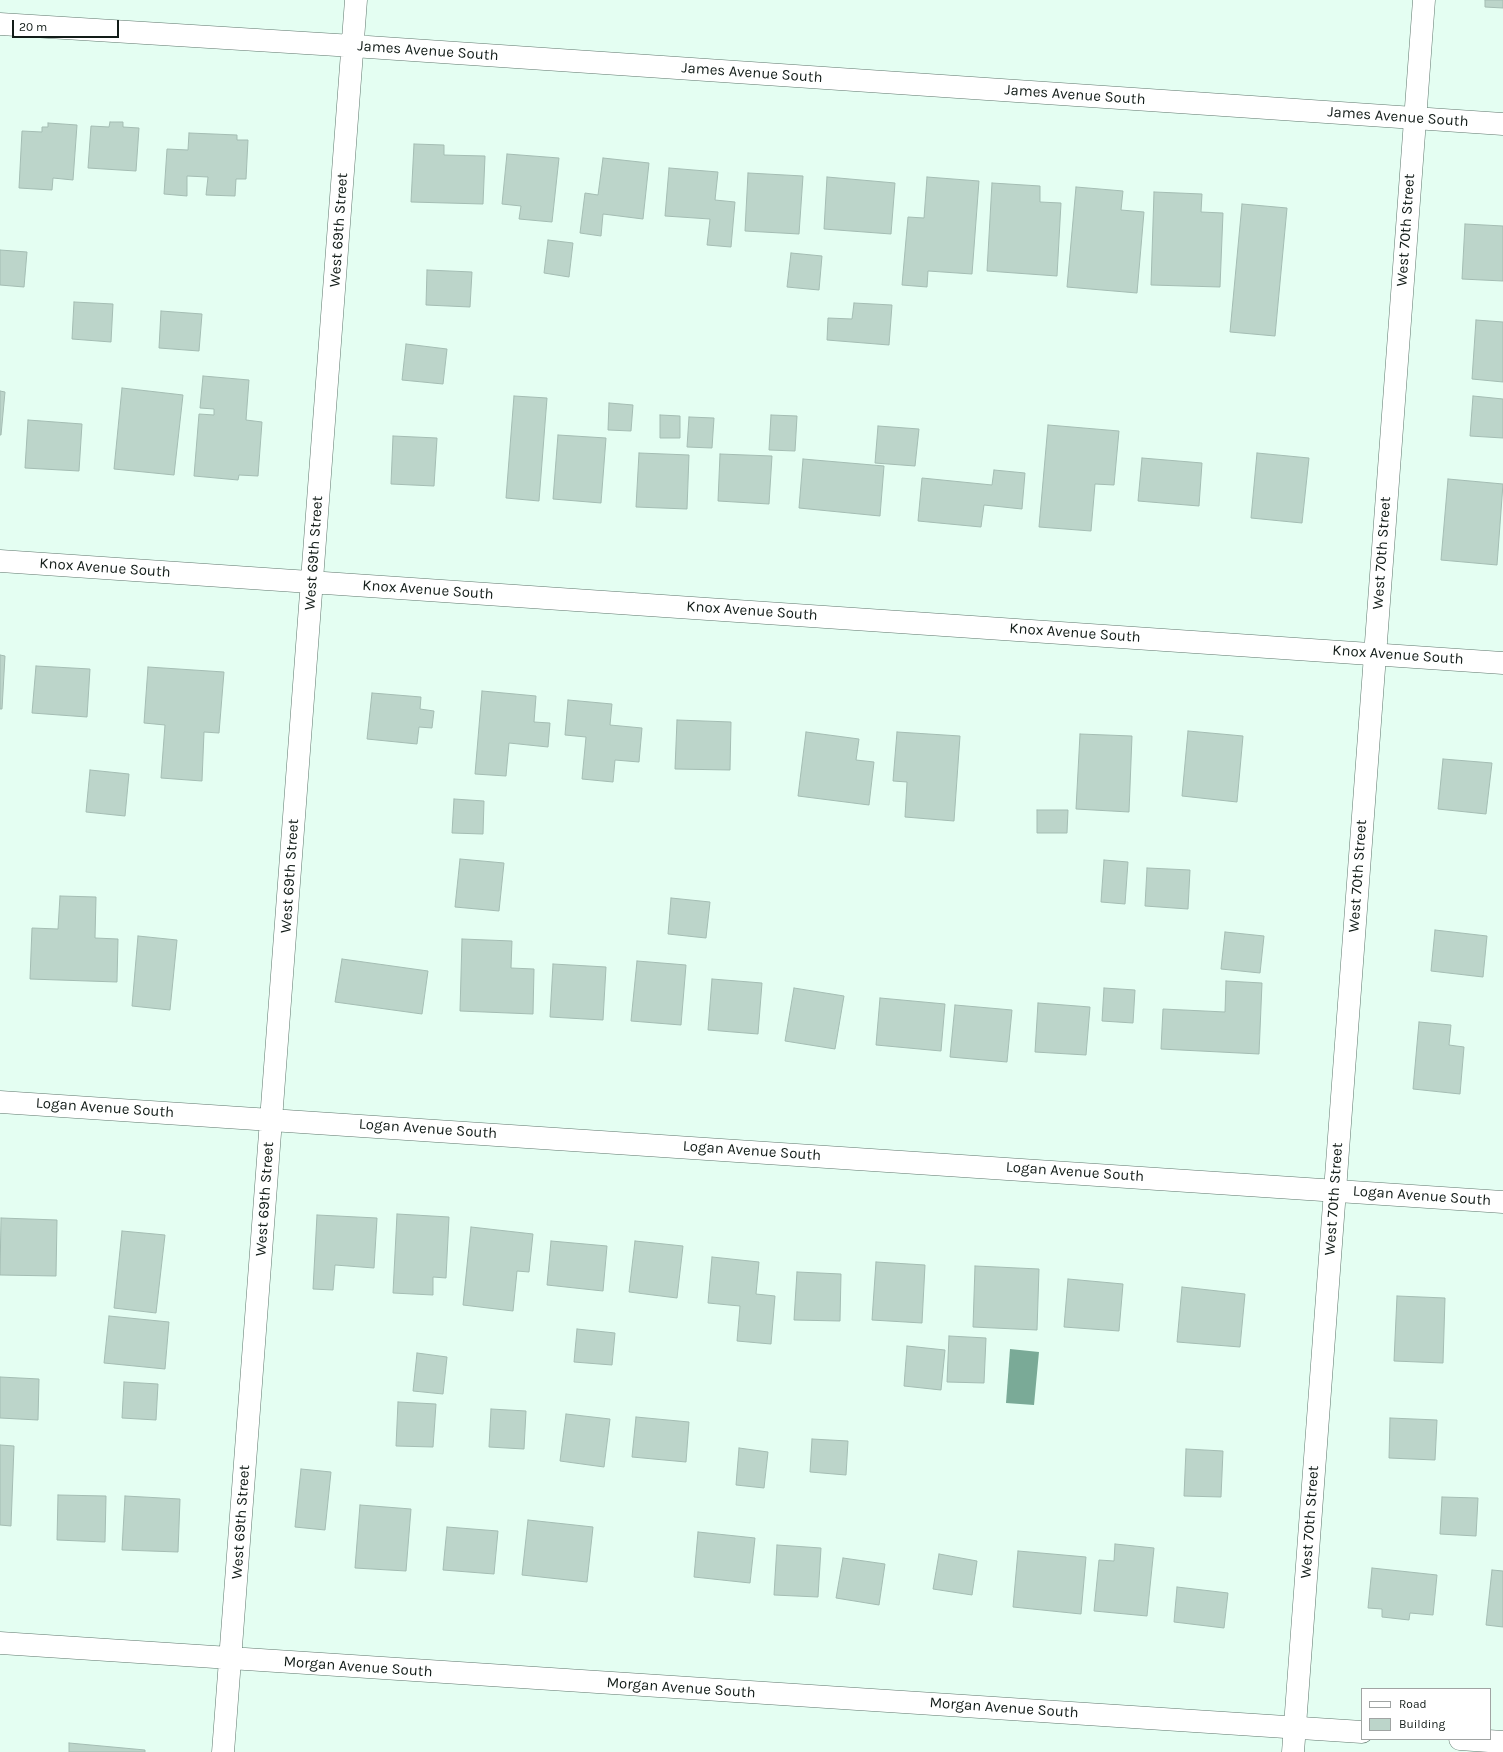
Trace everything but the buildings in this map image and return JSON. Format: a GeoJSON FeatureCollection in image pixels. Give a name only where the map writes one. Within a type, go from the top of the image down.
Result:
{"type":"FeatureCollection","features":[{"type":"Feature","properties":{"kind":"street","name":"West 69th Street"},"geometry":{"type":"LineString","coordinates":[[223,1752],[356,0]]}},
{"type":"Feature","properties":{"kind":"street","name":"West 70th Street"},"geometry":{"type":"LineString","coordinates":[[1293,1752],[1424,0]]}},
{"type":"Feature","properties":{"kind":"street","name":"James Avenue South"},"geometry":{"type":"LineString","coordinates":[[0,24],[352,46],[1503,124]]}},
{"type":"Feature","properties":{"kind":"street","name":"Knox Avenue South"},"geometry":{"type":"LineString","coordinates":[[0,561],[1503,662]]}},
{"type":"Feature","properties":{"kind":"street","name":"Logan Avenue South"},"geometry":{"type":"LineString","coordinates":[[0,1102],[1335,1189],[1503,1202]]}},
{"type":"Feature","properties":{"kind":"street","name":"Morgan Avenue South"},"geometry":{"type":"LineString","coordinates":[[0,1643],[1361,1732]]}},
{"type":"Feature","properties":{"kind":"street"},"geometry":{"type":"LineString","coordinates":[[1474,1740],[1503,1742]]}},
{"type":"Feature","properties":{"kind":"shaded area"},"geometry":{"type":"Polygon","coordinates":[[[1010,1349],[1039,1352],[1034,1405],[1006,1403],[1010,1349]]]}}]}
